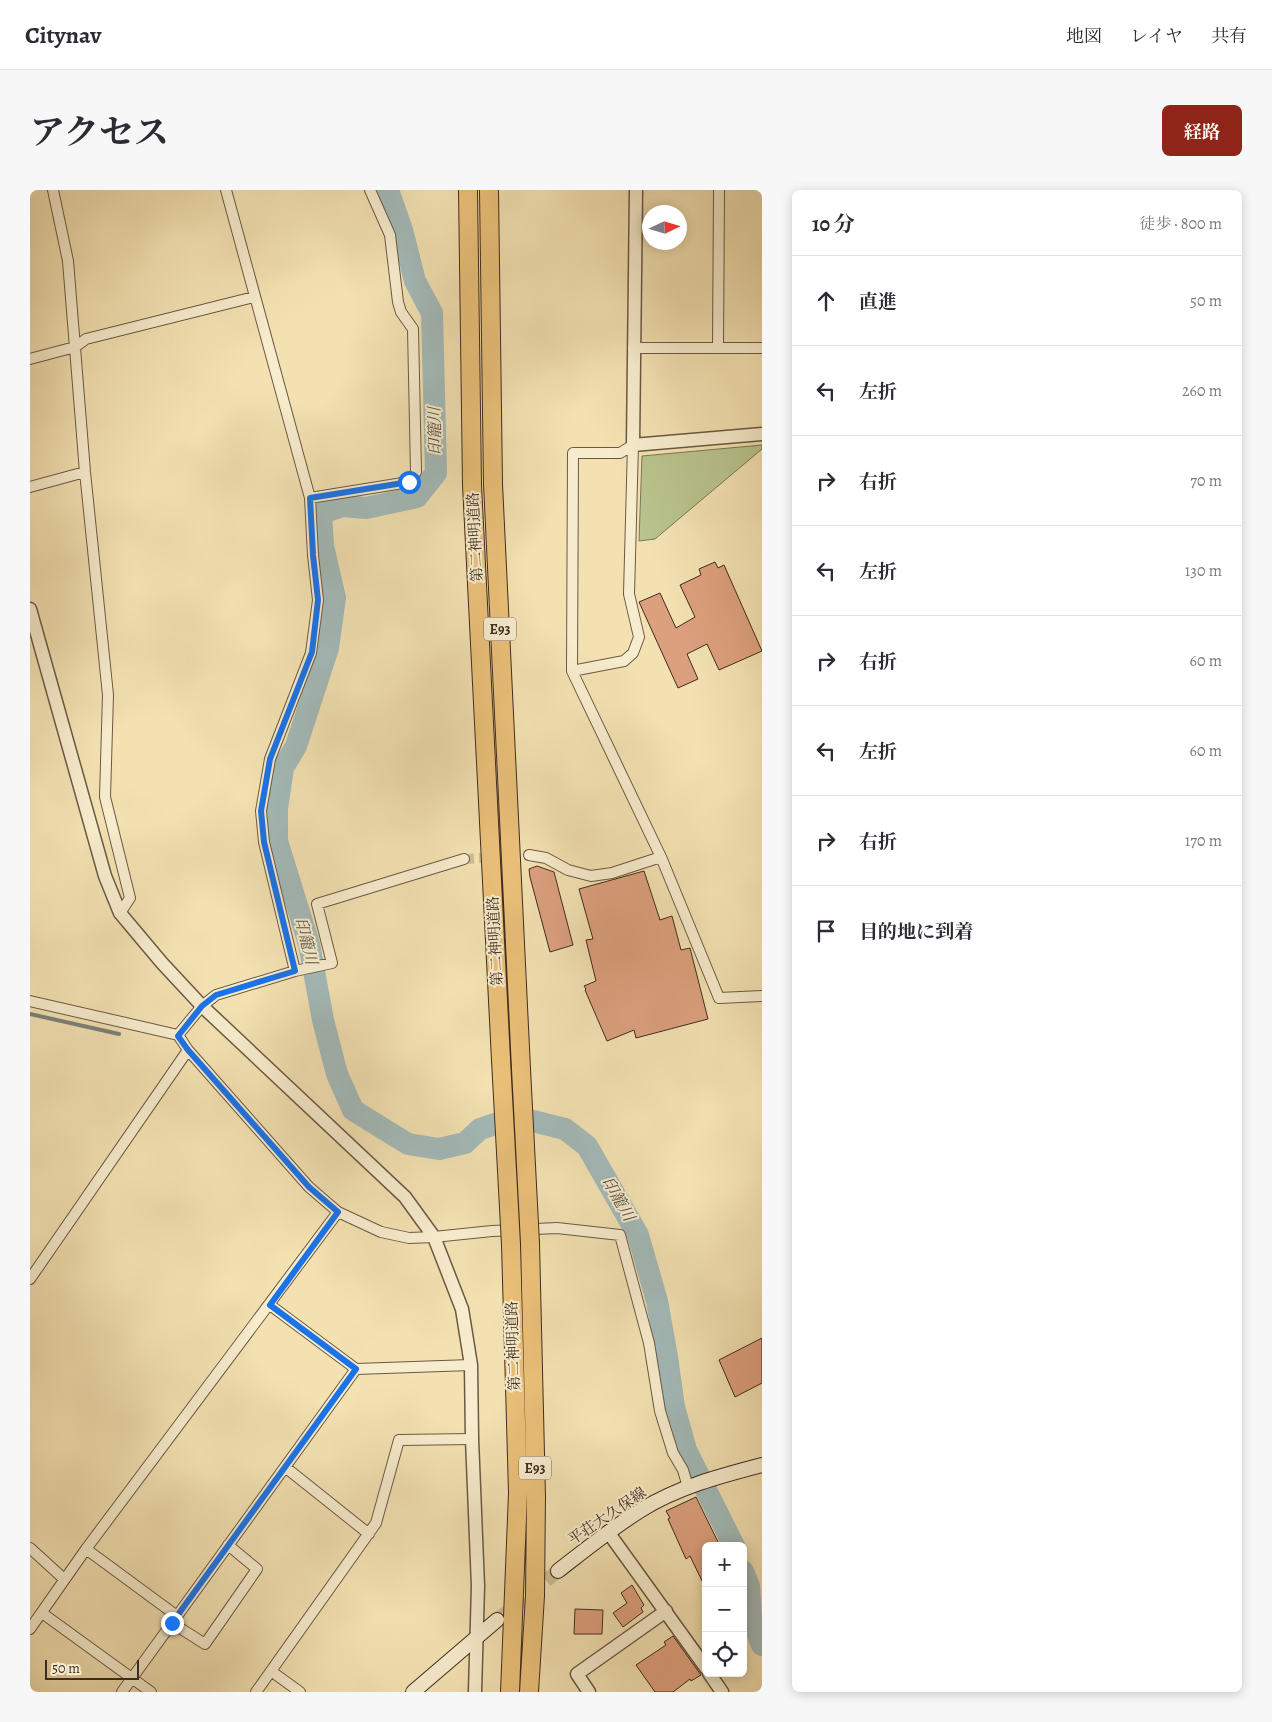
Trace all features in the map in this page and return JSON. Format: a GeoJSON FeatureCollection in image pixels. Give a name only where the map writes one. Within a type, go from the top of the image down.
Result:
{"type":"FeatureCollection","features":[{"type":"Feature","properties":{"kind":"highway","name":"第二神明道路"},"geometry":{"type":"LineString","coordinates":[[468,190],[472,485],[511,1245],[518,1493],[510,1692]]}},
{"type":"Feature","properties":{"kind":"highway","name":"第二神明道路"},"geometry":{"type":"LineString","coordinates":[[489,190],[493,484],[530,1243],[536,1496],[535,1596],[529,1692]]}},
{"type":"Feature","properties":{"kind":"main road","name":"平荘大久保線"},"geometry":{"type":"LineString","coordinates":[[558,1571],[608,1532],[642,1509],[691,1486],[762,1465]]}},
{"type":"Feature","properties":{"kind":"main road"},"geometry":{"type":"LineString","coordinates":[[413,1692],[476,1640],[497,1620]]}},
{"type":"Feature","properties":{"kind":"street"},"geometry":{"type":"LineString","coordinates":[[53,190],[68,260],[84,472],[108,696],[105,797],[130,898],[120,913]]}},
{"type":"Feature","properties":{"kind":"street"},"geometry":{"type":"LineString","coordinates":[[226,190],[310,498],[318,600],[312,652],[270,759],[261,811],[264,842],[295,971]]}},
{"type":"Feature","properties":{"kind":"street"},"geometry":{"type":"LineString","coordinates":[[310,498],[409,482],[416,472],[413,329],[401,312],[398,302],[390,235],[370,190]]}},
{"type":"Feature","properties":{"kind":"street"},"geometry":{"type":"LineString","coordinates":[[572,671],[624,661],[633,653],[639,637],[629,594],[636,190]]}},
{"type":"Feature","properties":{"kind":"street"},"geometry":{"type":"LineString","coordinates":[[718,348],[719,190]]}},
{"type":"Feature","properties":{"kind":"street"},"geometry":{"type":"LineString","coordinates":[[30,358],[75,347],[86,339],[254,298]]}},
{"type":"Feature","properties":{"kind":"street"},"geometry":{"type":"LineString","coordinates":[[634,348],[762,348]]}},
{"type":"Feature","properties":{"kind":"street"},"geometry":{"type":"LineString","coordinates":[[762,434],[633,445],[620,453],[573,453],[572,671],[661,857],[719,998],[762,996]]}},
{"type":"Feature","properties":{"kind":"street"},"geometry":{"type":"LineString","coordinates":[[30,488],[84,472]]}},
{"type":"Feature","properties":{"kind":"street"},"geometry":{"type":"LineString","coordinates":[[30,608],[105,876],[120,913],[162,963],[202,1006],[405,1197],[434,1237],[462,1309],[471,1365],[478,1586],[475,1692]]}},
{"type":"Feature","properties":{"kind":"street"},"geometry":{"type":"LineString","coordinates":[[529,855],[546,858],[568,870],[591,876],[612,873],[661,857]]}},
{"type":"Feature","properties":{"kind":"street"},"geometry":{"type":"LineString","coordinates":[[178,1036],[202,1006],[216,995],[295,971],[332,963],[317,904],[464,858]]}},
{"type":"Feature","properties":{"kind":"street"},"geometry":{"type":"LineString","coordinates":[[30,1001],[178,1036],[188,1050],[309,1187],[338,1212],[381,1232],[409,1238],[557,1228],[620,1235],[649,1343],[660,1411],[673,1453],[691,1486]]}},
{"type":"Feature","properties":{"kind":"street"},"geometry":{"type":"LineString","coordinates":[[30,1279],[188,1050]]}},
{"type":"Feature","properties":{"kind":"street"},"geometry":{"type":"LineString","coordinates":[[30,1630],[86,1549],[338,1212]]}},
{"type":"Feature","properties":{"kind":"street"},"geometry":{"type":"LineString","coordinates":[[270,1305],[356,1369],[471,1365]]}},
{"type":"Feature","properties":{"kind":"street"},"geometry":{"type":"LineString","coordinates":[[122,1692],[356,1369]]}},
{"type":"Feature","properties":{"kind":"street"},"geometry":{"type":"LineString","coordinates":[[256,1692],[376,1523],[399,1440],[472,1439]]}},
{"type":"Feature","properties":{"kind":"street"},"geometry":{"type":"LineString","coordinates":[[285,1467],[369,1534]]}},
{"type":"Feature","properties":{"kind":"street"},"geometry":{"type":"LineString","coordinates":[[608,1532],[702,1662]]}},
{"type":"Feature","properties":{"kind":"street"},"geometry":{"type":"LineString","coordinates":[[86,1549],[205,1644],[257,1569],[228,1545]]}},
{"type":"Feature","properties":{"kind":"street"},"geometry":{"type":"LineString","coordinates":[[30,1548],[64,1579]]}},
{"type":"Feature","properties":{"kind":"street"},"geometry":{"type":"LineString","coordinates":[[589,1692],[576,1674],[666,1611]]}},
{"type":"Feature","properties":{"kind":"street"},"geometry":{"type":"LineString","coordinates":[[42,1613],[151,1692]]}},
{"type":"Feature","properties":{"kind":"street"},"geometry":{"type":"LineString","coordinates":[[271,1671],[300,1692]]}},
{"type":"Feature","properties":{"kind":"street"},"geometry":{"type":"LineString","coordinates":[[712,1677],[722,1692]]}},
{"type":"Feature","properties":{"kind":"green space"},"geometry":{"type":"Polygon","coordinates":[[[762,445],[762,449],[655,539],[639,541],[642,456],[762,445]]]}},
{"type":"Feature","properties":{"kind":"building"},"geometry":{"type":"Polygon","coordinates":[[[715,562],[718,568],[724,565],[762,651],[719,670],[707,644],[687,654],[698,679],[678,688],[639,602],[660,593],[676,628],[695,617],[680,585],[701,575],[699,569],[715,562]]]}},
{"type":"Feature","properties":{"kind":"building"},"geometry":{"type":"Polygon","coordinates":[[[537,866],[554,872],[573,945],[550,952],[530,877],[529,869],[537,866]]]}},
{"type":"Feature","properties":{"kind":"building"},"geometry":{"type":"Polygon","coordinates":[[[644,871],[660,920],[672,916],[681,950],[690,948],[708,1019],[636,1038],[634,1030],[607,1041],[584,986],[596,981],[586,940],[593,939],[579,889],[644,871]]]}},
{"type":"Feature","properties":{"kind":"building"},"geometry":{"type":"Polygon","coordinates":[[[762,1338],[762,1383],[735,1397],[719,1360],[762,1338]]]}},
{"type":"Feature","properties":{"kind":"building"},"geometry":{"type":"Polygon","coordinates":[[[696,1497],[718,1542],[702,1542],[702,1581],[690,1556],[686,1559],[666,1511],[696,1497]]]}},
{"type":"Feature","properties":{"kind":"building"},"geometry":{"type":"Polygon","coordinates":[[[632,1585],[644,1605],[641,1608],[643,1612],[623,1627],[613,1613],[627,1603],[621,1593],[632,1585]]]}},
{"type":"Feature","properties":{"kind":"building"},"geometry":{"type":"Polygon","coordinates":[[[575,1609],[603,1610],[602,1634],[574,1634],[575,1609]]]}},
{"type":"Feature","properties":{"kind":"building"},"geometry":{"type":"Polygon","coordinates":[[[673,1636],[701,1675],[691,1681],[690,1679],[673,1692],[655,1692],[636,1665],[666,1645],[664,1642],[673,1636]]]}},
{"type":"Feature","properties":{"kind":"waterway","name":"印籠川"},"geometry":{"type":"LineString","coordinates":[[388,190],[402,230],[415,281],[432,313],[436,473],[417,497],[366,508],[343,506],[321,513],[323,546],[335,598],[328,648],[296,746],[283,768],[277,808],[277,841],[309,944],[323,1020],[337,1074],[353,1110],[408,1144],[439,1149],[465,1143],[480,1129],[495,1124],[533,1121],[565,1129],[587,1146],[638,1235],[657,1301],[674,1407],[686,1450],[732,1542]]}},
{"type":"Feature","properties":{"kind":"waterway"},"geometry":{"type":"LineString","coordinates":[[30,1014],[119,1034]]}},
{"type":"Feature","properties":{"kind":"waterway","name":"印籠川"},"geometry":{"type":"LineString","coordinates":[[747,1581],[751,1616],[762,1645]]}},
{"type":"Feature","properties":{"kind":"tunnel"},"geometry":{"type":"LineString","coordinates":[[464,859],[529,855]]}},
{"type":"Feature","properties":{"kind":"tunnel"},"geometry":{"type":"LineString","coordinates":[[497,1620],[558,1571]]}},
{"type":"Feature","properties":{"kind":"route"},"geometry":{"type":"LineString","coordinates":[[172,1623],[356,1369],[270,1305],[338,1212],[309,1187],[188,1050],[178,1036],[202,1006],[216,995],[295,971],[264,842],[261,811],[270,759],[312,652],[318,600],[310,498],[409,482]]}}]}
